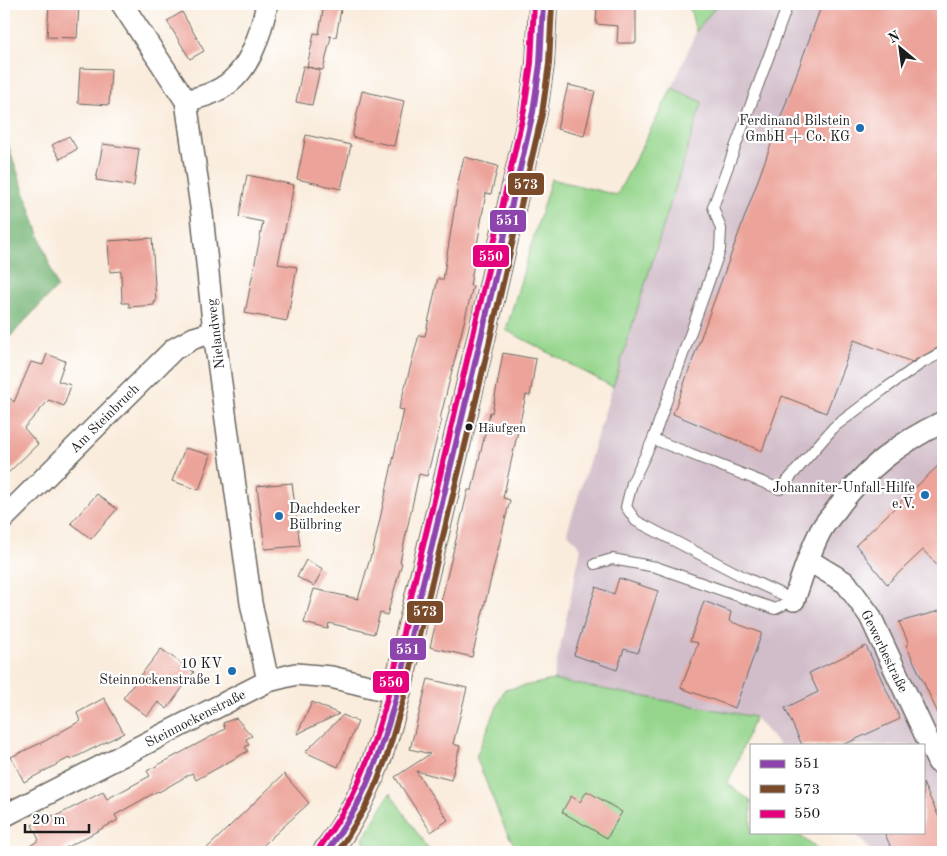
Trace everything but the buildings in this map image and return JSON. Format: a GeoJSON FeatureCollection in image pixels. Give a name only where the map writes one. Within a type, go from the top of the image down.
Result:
{"type":"FeatureCollection","features":[{"type":"Feature","properties":{"kind":"street","name":"Nielandweg"},"geometry":{"type":"LineString","coordinates":[[122,4],[186,101],[202,214],[214,332],[251,603],[268,681]]}},
{"type":"Feature","properties":{"kind":"street"},"geometry":{"type":"LineString","coordinates":[[186,101],[216,91],[233,80],[249,58],[261,30],[267,4]]}},
{"type":"Feature","properties":{"kind":"street"},"geometry":{"type":"LineString","coordinates":[[337,849],[370,781],[380,752],[397,692],[463,423],[533,112],[540,64],[543,4]]}},
{"type":"Feature","properties":{"kind":"street","name":"Am Steinbruch"},"geometry":{"type":"LineString","coordinates":[[4,518],[174,348],[194,338],[214,332]]}},
{"type":"Feature","properties":{"kind":"street"},"geometry":{"type":"LineString","coordinates":[[794,600],[820,531],[845,497],[879,461],[926,430],[943,422]]}},
{"type":"Feature","properties":{"kind":"street","name":"Gewerbestraße"},"geometry":{"type":"LineString","coordinates":[[808,560],[846,583],[870,616],[938,762]]}},
{"type":"Feature","properties":{"kind":"street","name":"Steinnockenstraße"},"geometry":{"type":"LineString","coordinates":[[4,816],[268,681],[296,674],[331,677],[397,692]]}},
{"type":"Feature","properties":{"kind":"lane"},"geometry":{"type":"LineString","coordinates":[[788,4],[713,208],[721,229],[720,250],[653,439],[632,484],[626,507],[636,521],[742,576],[794,600]]}},
{"type":"Feature","properties":{"kind":"lane"},"geometry":{"type":"LineString","coordinates":[[653,439],[780,489],[834,427],[883,390],[943,352]]}},
{"type":"Feature","properties":{"kind":"lane"},"geometry":{"type":"LineString","coordinates":[[595,564],[612,558],[656,568],[774,608],[794,600]]}},
{"type":"Feature","properties":{"kind":"shaded area","name":"Ferdinand Bilstein GmbH + Co. KG"},"geometry":{"type":"Polygon","coordinates":[[[717,4],[943,4],[943,852],[872,852],[856,834],[924,834],[924,744],[778,744],[755,717],[553,680],[581,548],[567,532],[702,102],[672,88],[696,32],[717,4]]]}},
{"type":"Feature","properties":{"kind":"green space"},"geometry":{"type":"Polygon","coordinates":[[[689,4],[717,4],[696,32],[689,4]]]}},
{"type":"Feature","properties":{"kind":"green space"},"geometry":{"type":"Polygon","coordinates":[[[672,88],[702,102],[613,387],[506,330],[551,179],[617,195],[672,88]]]}},
{"type":"Feature","properties":{"kind":"green space"},"geometry":{"type":"Polygon","coordinates":[[[4,133],[57,287],[4,343],[4,133]]]}},
{"type":"Feature","properties":{"kind":"green space"},"geometry":{"type":"Polygon","coordinates":[[[553,680],[755,717],[728,784],[750,800],[750,834],[798,834],[821,852],[519,852],[506,831],[476,757],[504,690],[553,680]]]}},
{"type":"Feature","properties":{"kind":"green space"},"geometry":{"type":"Polygon","coordinates":[[[390,793],[430,852],[371,852],[363,839],[390,793]]]}},
{"type":"Feature","properties":{"kind":"transit line","name":"550"},"geometry":{"type":"LineString","coordinates":[[320,847],[348,804],[364,769],[375,740],[392,678],[474,332],[524,110],[531,63],[534,4]]}},
{"type":"Feature","properties":{"kind":"transit line","name":"551"},"geometry":{"type":"LineString","coordinates":[[327,852],[355,809],[371,774],[400,682],[533,112],[540,64],[543,4]]}},
{"type":"Feature","properties":{"kind":"transit line","name":"573"},"geometry":{"type":"LineString","coordinates":[[338,852],[365,808],[377,782],[387,756],[403,701],[476,400],[542,114],[549,64],[552,4]]}},
{"type":"Feature","properties":{"kind":"place","name":"Ferdinand Bilstein GmbH + Co. KG"},"geometry":{"type":"Point","coordinates":[860,128]}},
{"type":"Feature","properties":{"kind":"place","name":"Häufgen"},"geometry":{"type":"Point","coordinates":[469,427]}},
{"type":"Feature","properties":{"kind":"place","name":"Johanniter-Unfall-Hilfe e.V."},"geometry":{"type":"Point","coordinates":[925,495]}},
{"type":"Feature","properties":{"kind":"place","name":"Dachdecker Bülbring"},"geometry":{"type":"Point","coordinates":[279,516]}},
{"type":"Feature","properties":{"kind":"place","name":"10 KV Steinnockenstraße 1"},"geometry":{"type":"Point","coordinates":[232,671]}}]}
